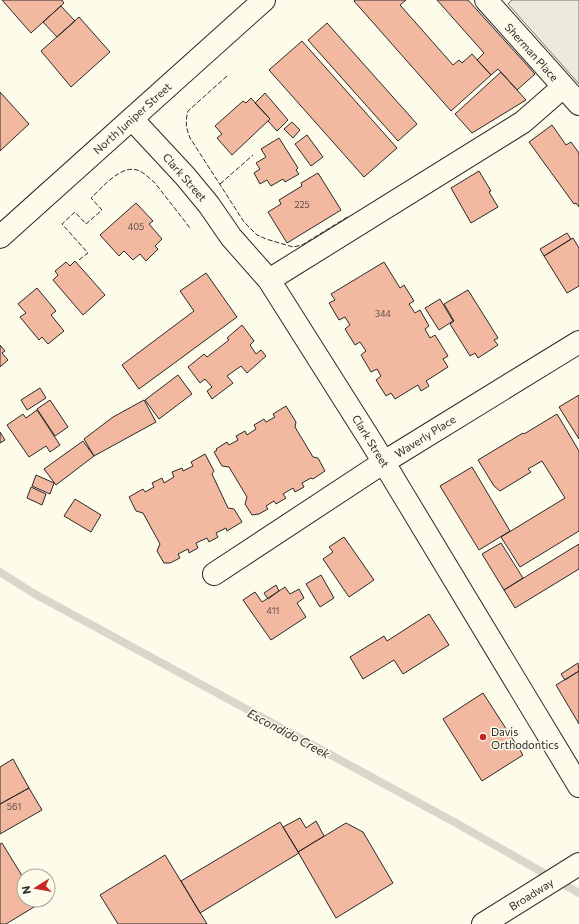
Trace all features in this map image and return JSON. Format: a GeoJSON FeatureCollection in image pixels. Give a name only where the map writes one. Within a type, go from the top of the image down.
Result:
{"type":"FeatureCollection","features":[{"type":"Feature","properties":{"kind":"street","name":"North Juniper Street"},"geometry":{"type":"LineString","coordinates":[[0,237],[264,0]]}},
{"type":"Feature","properties":{"kind":"street","name":"Sherman Place"},"geometry":{"type":"LineString","coordinates":[[486,0],[579,104]]}},
{"type":"Feature","properties":{"kind":"street"},"geometry":{"type":"LineString","coordinates":[[269,280],[523,122],[564,87]]}},
{"type":"Feature","properties":{"kind":"street","name":"Clark Street"},"geometry":{"type":"LineString","coordinates":[[132,119],[185,176],[209,205],[231,237],[269,280],[384,462],[579,786]]}},
{"type":"Feature","properties":{"kind":"street","name":"Waverly Place"},"geometry":{"type":"LineString","coordinates":[[214,574],[384,462],[579,342]]}},
{"type":"Feature","properties":{"kind":"street","name":"Broadway"},"geometry":{"type":"LineString","coordinates":[[490,920],[579,864]]}},
{"type":"Feature","properties":{"kind":"shaded area"},"geometry":{"type":"Polygon","coordinates":[[[512,0],[579,0],[579,84],[508,4],[512,0]]]}},
{"type":"Feature","properties":{"kind":"building"},"geometry":{"type":"Polygon","coordinates":[[[2,0],[62,0],[64,3],[31,33],[2,0]]]}},
{"type":"Feature","properties":{"kind":"building"},"geometry":{"type":"Polygon","coordinates":[[[406,0],[400,5],[453,65],[459,60],[462,63],[472,54],[491,75],[451,111],[354,1],[406,0]]]}},
{"type":"Feature","properties":{"kind":"building"},"geometry":{"type":"Polygon","coordinates":[[[437,0],[468,0],[535,74],[517,90],[498,69],[491,75],[477,60],[484,53],[437,0]]]}},
{"type":"Feature","properties":{"kind":"building"},"geometry":{"type":"Polygon","coordinates":[[[61,6],[75,21],[57,37],[43,22],[61,6]]]}},
{"type":"Feature","properties":{"kind":"building"},"geometry":{"type":"Polygon","coordinates":[[[79,17],[110,52],[71,87],[41,51],[79,17]]]}},
{"type":"Feature","properties":{"kind":"building"},"geometry":{"type":"Polygon","coordinates":[[[327,23],[417,124],[398,141],[308,40],[327,23]]]}},
{"type":"Feature","properties":{"kind":"building"},"geometry":{"type":"Polygon","coordinates":[[[302,41],[397,148],[364,177],[269,70],[302,41]]]}},
{"type":"Feature","properties":{"kind":"building"},"geometry":{"type":"Polygon","coordinates":[[[501,72],[526,100],[472,133],[455,114],[501,72]]]}},
{"type":"Feature","properties":{"kind":"building"},"geometry":{"type":"Polygon","coordinates":[[[0,92],[29,124],[0,151],[0,92]]]}},
{"type":"Feature","properties":{"kind":"building"},"geometry":{"type":"Polygon","coordinates":[[[265,93],[288,120],[277,131],[268,121],[270,119],[255,103],[265,93]]]}},
{"type":"Feature","properties":{"kind":"building"},"geometry":{"type":"Polygon","coordinates":[[[251,98],[270,119],[232,155],[217,138],[222,134],[215,126],[243,101],[246,103],[251,98]]]}},
{"type":"Feature","properties":{"kind":"building"},"geometry":{"type":"Polygon","coordinates":[[[292,122],[300,130],[293,138],[284,129],[292,122]]]}},
{"type":"Feature","properties":{"kind":"building"},"geometry":{"type":"Polygon","coordinates":[[[552,125],[566,145],[571,142],[579,153],[579,207],[576,203],[574,204],[529,142],[552,125]]]}},
{"type":"Feature","properties":{"kind":"building"},"geometry":{"type":"Polygon","coordinates":[[[307,135],[323,157],[311,166],[295,144],[307,135]]]}},
{"type":"Feature","properties":{"kind":"building"},"geometry":{"type":"Polygon","coordinates":[[[279,138],[298,168],[296,170],[299,174],[285,182],[283,179],[271,186],[267,180],[260,184],[254,173],[260,169],[256,163],[266,157],[261,149],[279,138]]]}},
{"type":"Feature","properties":{"kind":"building"},"geometry":{"type":"Polygon","coordinates":[[[479,171],[491,191],[489,192],[498,207],[471,223],[451,188],[479,171]]]}},
{"type":"Feature","properties":{"kind":"building"},"geometry":{"type":"Polygon","coordinates":[[[318,173],[341,210],[287,243],[268,212],[281,204],[279,200],[302,186],[301,183],[318,173]]]}},
{"type":"Feature","properties":{"kind":"building"},"geometry":{"type":"Polygon","coordinates":[[[136,203],[153,221],[149,224],[162,239],[155,246],[158,249],[146,261],[140,254],[133,260],[124,251],[119,256],[100,235],[136,203]]]}},
{"type":"Feature","properties":{"kind":"building"},"geometry":{"type":"Polygon","coordinates":[[[567,233],[571,239],[544,256],[540,249],[567,233]]]}},
{"type":"Feature","properties":{"kind":"building"},"geometry":{"type":"Polygon","coordinates":[[[573,238],[579,248],[579,286],[567,293],[544,256],[573,238]]]}},
{"type":"Feature","properties":{"kind":"building"},"geometry":{"type":"Polygon","coordinates":[[[75,261],[105,295],[83,315],[53,280],[58,275],[55,271],[66,262],[70,266],[75,261]]]}},
{"type":"Feature","properties":{"kind":"building"},"geometry":{"type":"Polygon","coordinates":[[[384,262],[400,288],[404,285],[414,301],[409,304],[415,313],[420,310],[429,326],[425,329],[430,338],[435,335],[448,356],[443,359],[448,367],[426,381],[429,386],[421,391],[418,385],[395,399],[391,393],[386,396],[376,380],[381,376],[377,369],[371,372],[361,355],[366,351],[360,342],[355,345],[345,329],[350,325],[345,317],[339,320],[329,303],[335,300],[331,294],[384,262]]]}},
{"type":"Feature","properties":{"kind":"building"},"geometry":{"type":"Polygon","coordinates":[[[206,273],[237,317],[139,389],[122,365],[194,311],[180,291],[206,273]]]}},
{"type":"Feature","properties":{"kind":"building"},"geometry":{"type":"Polygon","coordinates":[[[37,288],[56,311],[51,315],[64,331],[48,344],[42,337],[39,340],[20,317],[26,313],[18,304],[37,288]]]}},
{"type":"Feature","properties":{"kind":"building"},"geometry":{"type":"Polygon","coordinates":[[[468,290],[498,338],[494,340],[498,345],[478,358],[475,353],[470,356],[450,324],[454,321],[444,304],[468,290]]]}},
{"type":"Feature","properties":{"kind":"building"},"geometry":{"type":"Polygon","coordinates":[[[440,299],[453,321],[439,330],[425,308],[440,299]]]}},
{"type":"Feature","properties":{"kind":"building"},"geometry":{"type":"Polygon","coordinates":[[[242,325],[254,341],[250,345],[256,354],[261,350],[266,356],[247,373],[241,366],[227,376],[233,383],[212,399],[207,391],[212,387],[205,379],[200,383],[188,367],[204,354],[207,357],[229,340],[227,338],[242,325]]]}},
{"type":"Feature","properties":{"kind":"building"},"geometry":{"type":"Polygon","coordinates":[[[0,345],[5,351],[2,353],[8,360],[0,367],[0,345]]]}},
{"type":"Feature","properties":{"kind":"building"},"geometry":{"type":"Polygon","coordinates":[[[178,375],[192,394],[159,419],[145,400],[178,375]]]}},
{"type":"Feature","properties":{"kind":"building"},"geometry":{"type":"Polygon","coordinates":[[[40,388],[46,398],[27,410],[21,400],[40,388]]]}},
{"type":"Feature","properties":{"kind":"building"},"geometry":{"type":"Polygon","coordinates":[[[579,395],[579,439],[559,407],[579,395]]]}},
{"type":"Feature","properties":{"kind":"building"},"geometry":{"type":"Polygon","coordinates":[[[50,400],[68,427],[55,436],[37,409],[50,400]]]}},
{"type":"Feature","properties":{"kind":"building"},"geometry":{"type":"Polygon","coordinates":[[[144,400],[156,422],[94,456],[84,439],[113,417],[144,400]]]}},
{"type":"Feature","properties":{"kind":"building"},"geometry":{"type":"Polygon","coordinates":[[[286,406],[296,422],[295,427],[313,457],[318,458],[325,471],[313,479],[311,478],[302,483],[304,487],[295,492],[293,488],[283,494],[286,498],[276,504],[274,501],[266,506],[268,509],[259,514],[252,515],[245,504],[247,497],[229,467],[222,466],[214,452],[227,442],[229,445],[238,440],[236,436],[245,431],[247,435],[256,429],[254,425],[264,419],[266,422],[275,417],[273,414],[286,406]]]}},
{"type":"Feature","properties":{"kind":"building"},"geometry":{"type":"Polygon","coordinates":[[[37,410],[60,445],[50,452],[46,446],[29,457],[7,425],[23,414],[26,418],[37,410]]]}},
{"type":"Feature","properties":{"kind":"building"},"geometry":{"type":"Polygon","coordinates":[[[557,414],[579,451],[579,531],[520,567],[501,537],[565,498],[542,461],[528,469],[531,472],[500,491],[494,486],[478,460],[557,414]]]}},
{"type":"Feature","properties":{"kind":"building"},"geometry":{"type":"Polygon","coordinates":[[[0,432],[5,440],[0,443],[0,432]]]}},
{"type":"Feature","properties":{"kind":"building"},"geometry":{"type":"Polygon","coordinates":[[[83,441],[94,456],[56,485],[44,469],[83,441]]]}},
{"type":"Feature","properties":{"kind":"building"},"geometry":{"type":"Polygon","coordinates":[[[205,454],[214,471],[212,474],[228,508],[234,509],[242,522],[227,531],[226,528],[216,533],[218,537],[209,542],[207,538],[196,543],[198,548],[189,553],[188,549],[178,554],[180,558],[170,563],[164,563],[157,551],[160,544],[143,513],[136,511],[129,497],[143,489],[145,492],[154,487],[152,483],[162,478],[164,483],[174,477],[172,472],[182,468],[183,471],[193,466],[191,462],[205,454]]]}},
{"type":"Feature","properties":{"kind":"building"},"geometry":{"type":"Polygon","coordinates":[[[472,467],[510,531],[479,550],[440,486],[472,467]]]}},
{"type":"Feature","properties":{"kind":"building"},"geometry":{"type":"Polygon","coordinates":[[[36,475],[54,483],[50,494],[32,486],[36,475]]]}},
{"type":"Feature","properties":{"kind":"building"},"geometry":{"type":"Polygon","coordinates":[[[31,487],[46,494],[42,505],[27,498],[31,487]]]}},
{"type":"Feature","properties":{"kind":"building"},"geometry":{"type":"Polygon","coordinates":[[[75,499],[101,515],[91,532],[64,516],[75,499]]]}},
{"type":"Feature","properties":{"kind":"building"},"geometry":{"type":"Polygon","coordinates":[[[344,537],[374,580],[349,597],[323,559],[333,552],[329,547],[344,537]]]}},
{"type":"Feature","properties":{"kind":"building"},"geometry":{"type":"Polygon","coordinates":[[[501,543],[523,578],[504,590],[482,554],[501,543]]]}},
{"type":"Feature","properties":{"kind":"building"},"geometry":{"type":"Polygon","coordinates":[[[579,544],[579,569],[515,608],[504,590],[579,544]]]}},
{"type":"Feature","properties":{"kind":"building"},"geometry":{"type":"Polygon","coordinates":[[[321,575],[334,598],[320,607],[306,584],[321,575]]]}},
{"type":"Feature","properties":{"kind":"building"},"geometry":{"type":"Polygon","coordinates":[[[276,585],[279,591],[268,599],[264,593],[276,585]]]}},
{"type":"Feature","properties":{"kind":"building"},"geometry":{"type":"Polygon","coordinates":[[[285,587],[290,594],[299,589],[304,598],[297,603],[306,617],[271,640],[243,600],[255,592],[262,602],[285,587]]]}},
{"type":"Feature","properties":{"kind":"building"},"geometry":{"type":"Polygon","coordinates":[[[429,614],[449,645],[403,674],[394,660],[363,679],[350,657],[384,636],[387,641],[429,614]]]}},
{"type":"Feature","properties":{"kind":"building"},"geometry":{"type":"Polygon","coordinates":[[[578,663],[579,671],[565,680],[561,674],[578,663]]]}},
{"type":"Feature","properties":{"kind":"building"},"geometry":{"type":"Polygon","coordinates":[[[579,671],[579,724],[556,685],[579,671]]]}},
{"type":"Feature","properties":{"kind":"building","name":"Davis Orthodontics"},"geometry":{"type":"Polygon","coordinates":[[[483,693],[523,755],[482,781],[443,719],[483,693]]]}},
{"type":"Feature","properties":{"kind":"building"},"geometry":{"type":"Polygon","coordinates":[[[13,759],[29,788],[0,804],[0,767],[13,759]]]}},
{"type":"Feature","properties":{"kind":"building"},"geometry":{"type":"Polygon","coordinates":[[[29,788],[42,810],[0,834],[0,804],[29,788]]]}},
{"type":"Feature","properties":{"kind":"building"},"geometry":{"type":"Polygon","coordinates":[[[300,818],[306,828],[316,821],[324,836],[298,852],[283,827],[300,818]]]}},
{"type":"Feature","properties":{"kind":"building"},"geometry":{"type":"Polygon","coordinates":[[[280,822],[299,853],[200,913],[181,881],[280,822]]]}},
{"type":"Feature","properties":{"kind":"building"},"geometry":{"type":"Polygon","coordinates":[[[346,823],[363,832],[393,883],[336,918],[298,852],[346,823]]]}},
{"type":"Feature","properties":{"kind":"building"},"geometry":{"type":"Polygon","coordinates":[[[2,843],[17,868],[16,868],[16,908],[32,908],[6,924],[0,924],[0,844],[2,843]]]}},
{"type":"Feature","properties":{"kind":"building"},"geometry":{"type":"Polygon","coordinates":[[[165,855],[207,924],[118,924],[100,895],[165,855]]]}},
{"type":"Feature","properties":{"kind":"waterway","name":"Escondido Creek"},"geometry":{"type":"LineString","coordinates":[[0,572],[33,593],[456,823],[579,893]]}},
{"type":"Feature","properties":{"kind":"fence"},"geometry":{"type":"LineString","coordinates":[[227,76],[188,111],[186,125],[190,138],[244,222],[257,235],[293,247],[302,245],[349,216]]}},
{"type":"Feature","properties":{"kind":"fence"},"geometry":{"type":"LineString","coordinates":[[220,184],[253,155]]}},
{"type":"Feature","properties":{"kind":"fence"},"geometry":{"type":"LineString","coordinates":[[79,260],[88,253],[62,224],[75,212],[86,224],[102,210],[91,198],[112,178],[124,171],[131,169],[137,170],[142,172],[155,183],[190,228]]}},
{"type":"Feature","properties":{"kind":"place","name":"Davis Orthodontics"},"geometry":{"type":"Point","coordinates":[483,737]}}]}
